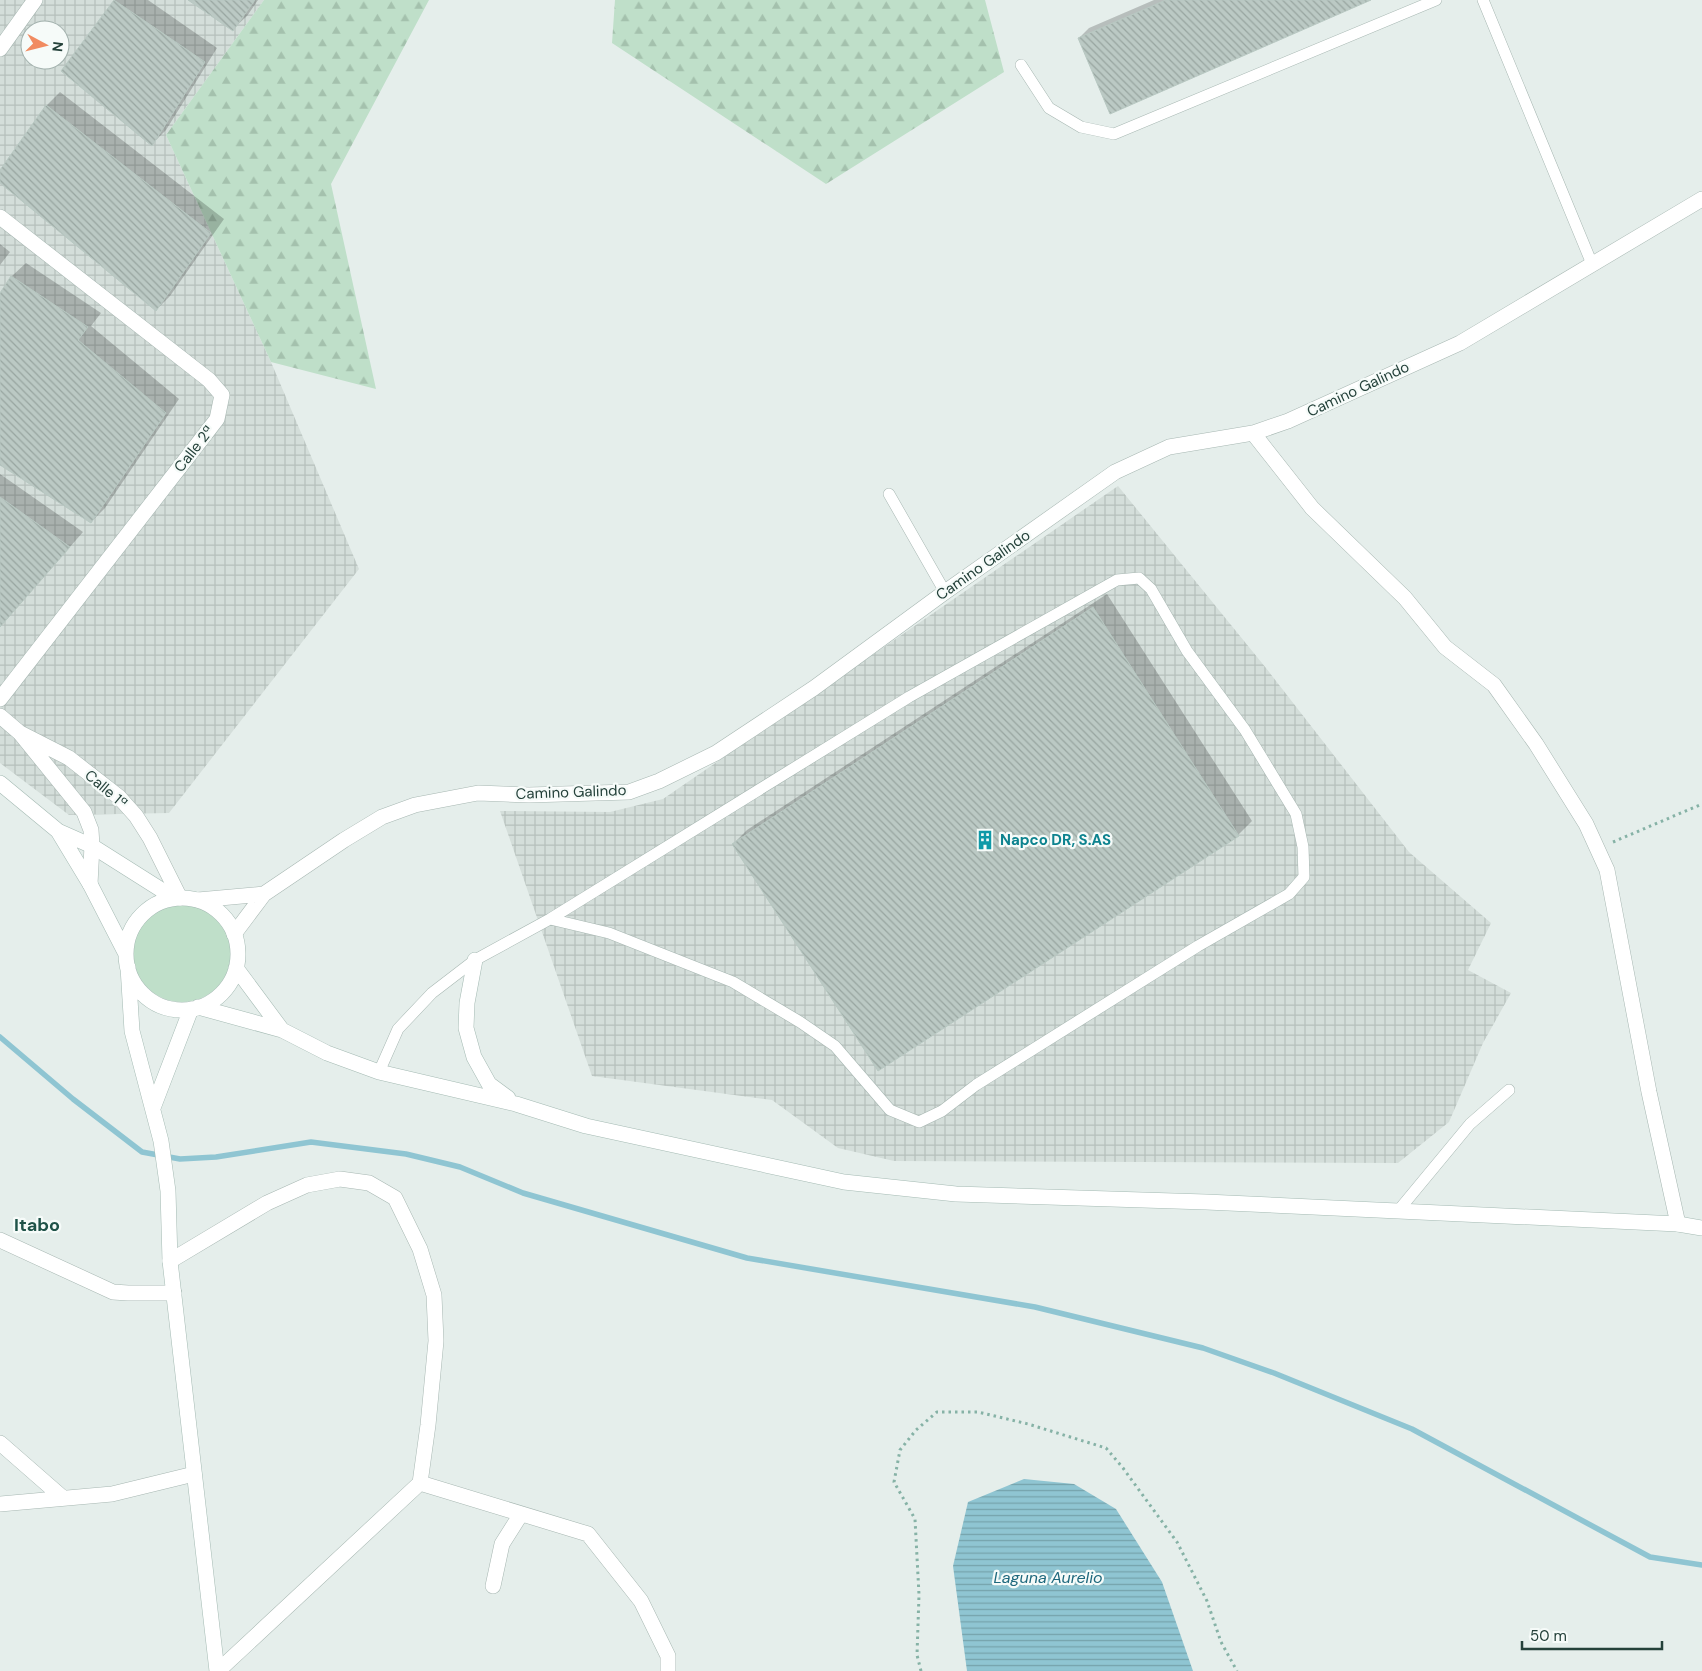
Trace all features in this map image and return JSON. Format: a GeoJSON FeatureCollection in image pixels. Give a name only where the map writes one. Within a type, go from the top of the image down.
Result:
{"type":"FeatureCollection","features":[{"type":"Feature","properties":{"kind":"street"},"geometry":{"type":"LineString","coordinates":[[0,49],[35,0]]}},
{"type":"Feature","properties":{"kind":"street","name":"Camino Galindo"},"geometry":{"type":"LineString","coordinates":[[234,934],[264,894],[344,840],[382,817],[415,804],[478,793],[529,796],[629,792],[659,781],[716,753],[814,688],[945,592],[1115,472],[1169,447],[1253,433],[1288,421],[1460,343],[1702,199]]}},
{"type":"Feature","properties":{"kind":"street","name":"Calle 2ª"},"geometry":{"type":"LineString","coordinates":[[0,217],[210,380],[222,395],[217,419],[0,699]]}},
{"type":"Feature","properties":{"kind":"street"},"geometry":{"type":"LineString","coordinates":[[1253,433],[1312,508],[1405,598],[1445,647],[1494,685],[1536,744],[1586,824],[1607,870],[1649,1092],[1678,1224]]}},
{"type":"Feature","properties":{"kind":"street","name":"Calle 1ª"},"geometry":{"type":"LineString","coordinates":[[0,716],[20,733],[84,812],[91,830],[90,884]]}},
{"type":"Feature","properties":{"kind":"street","name":"Calle 1ª"},"geometry":{"type":"LineString","coordinates":[[20,733],[69,758],[119,798],[136,816],[150,838],[176,898]]}},
{"type":"Feature","properties":{"kind":"street"},"geometry":{"type":"LineString","coordinates":[[0,783],[58,831],[92,846],[176,898]]}},
{"type":"Feature","properties":{"kind":"street"},"geometry":{"type":"LineString","coordinates":[[58,831],[90,884],[127,960],[136,986],[151,1000],[170,1008],[195,1008],[282,1030],[327,1053],[378,1072],[516,1104],[586,1126],[844,1182],[956,1194],[1206,1202],[1678,1224],[1702,1228]]}},
{"type":"Feature","properties":{"kind":"street","name":"Camino Galindo"},"geometry":{"type":"LineString","coordinates":[[198,900],[264,894]]}},
{"type":"Feature","properties":{"kind":"street"},"geometry":{"type":"LineString","coordinates":[[153,1108],[195,1008],[215,999],[228,985],[236,968],[237,957],[234,934],[222,915],[198,900],[176,898],[157,904],[144,912],[128,938],[127,960],[132,1031],[161,1141],[168,1191],[170,1261],[217,1671]]}},
{"type":"Feature","properties":{"kind":"street"},"geometry":{"type":"LineString","coordinates":[[474,960],[467,1002],[466,1028],[474,1057],[489,1084],[516,1104]]}},
{"type":"Feature","properties":{"kind":"street"},"geometry":{"type":"LineString","coordinates":[[236,968],[282,1030]]}},
{"type":"Feature","properties":{"kind":"street"},"geometry":{"type":"LineString","coordinates":[[170,1261],[267,1204],[307,1185],[340,1180],[369,1182],[395,1198],[420,1249],[434,1296],[436,1341],[420,1483],[217,1671]]}},
{"type":"Feature","properties":{"kind":"street"},"geometry":{"type":"LineString","coordinates":[[0,1240],[113,1292],[174,1293]]}},
{"type":"Feature","properties":{"kind":"street"},"geometry":{"type":"LineString","coordinates":[[0,1443],[63,1498]]}},
{"type":"Feature","properties":{"kind":"street"},"geometry":{"type":"LineString","coordinates":[[0,1504],[112,1494],[194,1474]]}},
{"type":"Feature","properties":{"kind":"street"},"geometry":{"type":"LineString","coordinates":[[420,1483],[588,1534],[641,1601],[668,1656],[668,1671]]}},
{"type":"Feature","properties":{"kind":"street"},"geometry":{"type":"LineString","coordinates":[[493,1586],[502,1544],[521,1514]]}},
{"type":"Feature","properties":{"kind":"lane"},"geometry":{"type":"LineString","coordinates":[[1021,65],[1049,108],[1081,127],[1114,134],[1436,0]]}},
{"type":"Feature","properties":{"kind":"lane"},"geometry":{"type":"LineString","coordinates":[[1483,0],[1592,264]]}},
{"type":"Feature","properties":{"kind":"lane"},"geometry":{"type":"LineString","coordinates":[[889,494],[945,592]]}},
{"type":"Feature","properties":{"kind":"lane"},"geometry":{"type":"LineString","coordinates":[[378,1072],[398,1029],[432,993],[474,960],[550,918],[909,697],[1117,580],[1139,578],[1151,589],[1188,651],[1245,730],[1296,814],[1303,847],[1304,877],[1289,894],[1198,946],[976,1085],[942,1111],[919,1122],[890,1110],[834,1046],[800,1022],[733,982],[608,933],[550,918]]}},
{"type":"Feature","properties":{"kind":"lane"},"geometry":{"type":"LineString","coordinates":[[1398,1211],[1470,1124],[1509,1090]]}},
{"type":"Feature","properties":{"kind":"path"},"geometry":{"type":"LineString","coordinates":[[1597,849],[1702,804]]}},
{"type":"Feature","properties":{"kind":"path"},"geometry":{"type":"LineString","coordinates":[[921,1671],[917,1655],[919,1595],[915,1519],[894,1482],[900,1450],[916,1430],[937,1412],[978,1412],[1028,1424],[1106,1448],[1123,1468],[1177,1542],[1207,1600],[1221,1642],[1238,1671]]}},
{"type":"Feature","properties":{"kind":"shaded area"},"geometry":{"type":"Polygon","coordinates":[[[0,0],[264,0],[166,135],[271,362],[359,569],[169,813],[69,815],[0,763],[0,0]]]}},
{"type":"Feature","properties":{"kind":"shaded area"},"geometry":{"type":"Polygon","coordinates":[[[1118,486],[1266,668],[1409,852],[1491,923],[1468,970],[1511,993],[1483,1043],[1449,1122],[1398,1163],[894,1161],[838,1148],[772,1100],[592,1076],[500,811],[610,812],[663,799],[1118,486]]]}},
{"type":"Feature","properties":{"kind":"green space"},"geometry":{"type":"Polygon","coordinates":[[[264,0],[429,0],[331,184],[376,389],[271,362],[166,135],[264,0]]]}},
{"type":"Feature","properties":{"kind":"green space"},"geometry":{"type":"Polygon","coordinates":[[[615,0],[985,0],[1004,72],[826,184],[612,43],[615,0]]]}},
{"type":"Feature","properties":{"kind":"green space"},"geometry":{"type":"Polygon","coordinates":[[[182,904],[201,908],[216,919],[227,934],[231,953],[227,972],[216,987],[201,998],[182,1002],[163,998],[148,987],[137,972],[133,953],[137,934],[148,919],[163,908],[182,904]]]}},
{"type":"Feature","properties":{"kind":"water","name":"Laguna Aurelio"},"geometry":{"type":"Polygon","coordinates":[[[1024,1479],[1074,1484],[1116,1509],[1162,1582],[1193,1671],[967,1671],[953,1566],[968,1502],[1024,1479]]]}},
{"type":"Feature","properties":{"kind":"building"},"geometry":{"type":"Polygon","coordinates":[[[114,0],[205,62],[152,146],[61,71],[70,70],[70,59],[114,0]]]}},
{"type":"Feature","properties":{"kind":"building"},"geometry":{"type":"Polygon","coordinates":[[[188,0],[255,0],[233,31],[188,0]]]}},
{"type":"Feature","properties":{"kind":"building"},"geometry":{"type":"Polygon","coordinates":[[[1166,0],[1371,0],[1110,114],[1078,38],[1166,0]]]}},
{"type":"Feature","properties":{"kind":"building"},"geometry":{"type":"Polygon","coordinates":[[[46,105],[211,233],[156,311],[0,183],[0,170],[46,105]]]}},
{"type":"Feature","properties":{"kind":"building"},"geometry":{"type":"Polygon","coordinates":[[[11,276],[88,327],[78,340],[166,413],[91,523],[0,465],[0,293],[11,276]]]}},
{"type":"Feature","properties":{"kind":"building"},"geometry":{"type":"Polygon","coordinates":[[[0,497],[70,547],[0,627],[0,497]]]}},
{"type":"Feature","properties":{"kind":"building","name":"Napco DR, S.AS"},"geometry":{"type":"Polygon","coordinates":[[[1093,607],[1239,836],[878,1071],[732,844],[1093,607]]]}},
{"type":"Feature","properties":{"kind":"waterway"},"geometry":{"type":"LineString","coordinates":[[0,1037],[73,1099],[142,1152],[180,1159],[216,1157],[311,1142],[406,1154],[460,1167],[523,1193],[747,1258],[1035,1307],[1203,1348],[1274,1373],[1412,1429],[1650,1557],[1702,1565]]}},
{"type":"Feature","properties":{"kind":"place","name":"Napco DR, S.AS"},"geometry":{"type":"Point","coordinates":[985,840]}},
{"type":"Feature","properties":{"kind":"district","name":"Itabo"},"geometry":{"type":"Point","coordinates":[37,1225]}}]}
